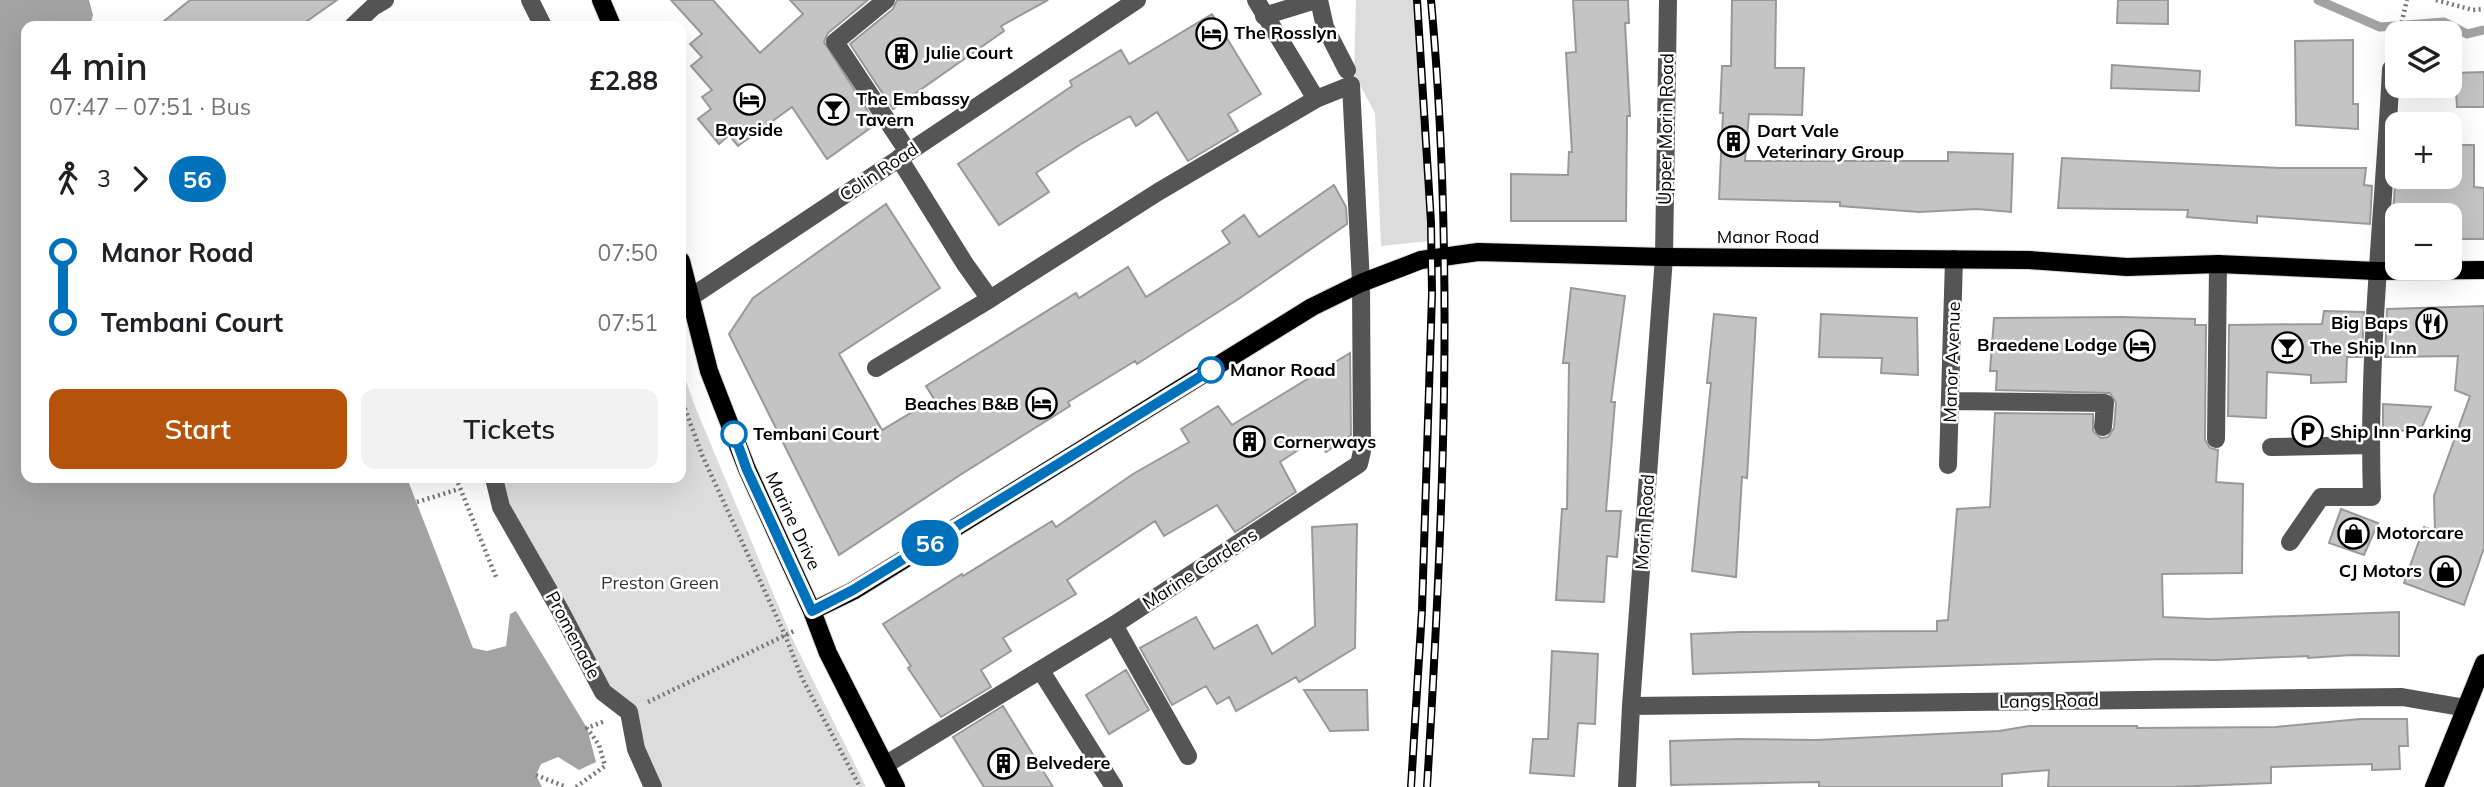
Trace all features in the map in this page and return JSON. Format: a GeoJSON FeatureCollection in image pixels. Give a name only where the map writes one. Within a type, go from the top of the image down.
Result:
{"type":"FeatureCollection","features":[{"type":"Feature","properties":{"kind":"main road"},"geometry":{"type":"LineString","coordinates":[[601,0],[610,21]]}},
{"type":"Feature","properties":{"kind":"main road","name":"Manor Road"},"geometry":{"type":"LineString","coordinates":[[812,611],[853,590],[1312,307],[1361,283],[1421,260],[1478,252],[1664,257],[2029,260],[2127,267],[2218,264],[2376,271],[2484,270]]}},
{"type":"Feature","properties":{"kind":"main road","name":"Marine Drive"},"geometry":{"type":"LineString","coordinates":[[686,279],[709,371],[747,470],[812,611],[828,653],[896,787]]}},
{"type":"Feature","properties":{"kind":"main road"},"geometry":{"type":"LineString","coordinates":[[2434,787],[2484,663]]}},
{"type":"Feature","properties":{"kind":"street"},"geometry":{"type":"LineString","coordinates":[[358,21],[385,0]]}},
{"type":"Feature","properties":{"kind":"street"},"geometry":{"type":"LineString","coordinates":[[530,0],[540,21]]}},
{"type":"Feature","properties":{"kind":"street"},"geometry":{"type":"LineString","coordinates":[[886,0],[835,42],[904,155],[965,264],[990,299]]}},
{"type":"Feature","properties":{"kind":"street","name":"Colin Road"},"geometry":{"type":"LineString","coordinates":[[691,297],[1137,0]]}},
{"type":"Feature","properties":{"kind":"street"},"geometry":{"type":"LineString","coordinates":[[1316,99],[1260,8],[1318,0],[1325,27],[1347,69]]}},
{"type":"Feature","properties":{"kind":"street","name":"Upper Morin Road"},"geometry":{"type":"LineString","coordinates":[[1664,257],[1668,0]]}},
{"type":"Feature","properties":{"kind":"street"},"geometry":{"type":"LineString","coordinates":[[876,368],[1158,192],[1316,99],[1351,85],[1361,283]]}},
{"type":"Feature","properties":{"kind":"street"},"geometry":{"type":"LineString","coordinates":[[2290,542],[2321,496],[2372,497],[2376,271],[2388,98]]}},
{"type":"Feature","properties":{"kind":"street","name":"Morin Road"},"geometry":{"type":"LineString","coordinates":[[1627,787],[1664,257]]}},
{"type":"Feature","properties":{"kind":"street","name":"Manor Avenue"},"geometry":{"type":"LineString","coordinates":[[1948,465],[1954,259]]}},
{"type":"Feature","properties":{"kind":"street"},"geometry":{"type":"LineString","coordinates":[[2216,439],[2218,264]]}},
{"type":"Feature","properties":{"kind":"street","name":"Marine Gardens"},"geometry":{"type":"LineString","coordinates":[[885,765],[1114,625],[1359,464],[1362,451],[1361,283]]}},
{"type":"Feature","properties":{"kind":"street"},"geometry":{"type":"LineString","coordinates":[[1951,401],[2105,403],[2103,427]]}},
{"type":"Feature","properties":{"kind":"street"},"geometry":{"type":"LineString","coordinates":[[2271,447],[2371,445]]}},
{"type":"Feature","properties":{"kind":"street","name":"Promenade"},"geometry":{"type":"LineString","coordinates":[[495,483],[501,508],[561,610],[603,692],[629,712]]}},
{"type":"Feature","properties":{"kind":"street"},"geometry":{"type":"LineString","coordinates":[[1114,625],[1188,756]]}},
{"type":"Feature","properties":{"kind":"street"},"geometry":{"type":"LineString","coordinates":[[1041,671],[1114,787]]}},
{"type":"Feature","properties":{"kind":"street","name":"Langs Road"},"geometry":{"type":"LineString","coordinates":[[1631,706],[2402,696],[2466,708]]}},
{"type":"Feature","properties":{"kind":"street"},"geometry":{"type":"LineString","coordinates":[[629,712],[636,749],[653,787]]}},
{"type":"Feature","properties":{"kind":"path"},"geometry":{"type":"LineString","coordinates":[[2436,0],[2473,10],[2484,9]]}},
{"type":"Feature","properties":{"kind":"path"},"geometry":{"type":"LineString","coordinates":[[2402,21],[2406,3]]}},
{"type":"Feature","properties":{"kind":"path"},"geometry":{"type":"LineString","coordinates":[[686,412],[702,455],[802,678],[860,787]]}},
{"type":"Feature","properties":{"kind":"path"},"geometry":{"type":"LineString","coordinates":[[457,483],[496,577]]}},
{"type":"Feature","properties":{"kind":"path"},"geometry":{"type":"LineString","coordinates":[[417,502],[459,489]]}},
{"type":"Feature","properties":{"kind":"path"},"geometry":{"type":"LineString","coordinates":[[629,712],[797,630]]}},
{"type":"Feature","properties":{"kind":"path"},"geometry":{"type":"LineString","coordinates":[[576,787],[605,766],[599,745],[587,729]]}},
{"type":"Feature","properties":{"kind":"path"},"geometry":{"type":"LineString","coordinates":[[536,775],[566,787]]}},
{"type":"Feature","properties":{"kind":"green space"},"geometry":{"type":"Polygon","coordinates":[[[1356,0],[1413,0],[1419,52],[1429,241],[1381,246],[1375,113],[1354,74],[1356,0]]]}},
{"type":"Feature","properties":{"kind":"green space","name":"Preston Green"},"geometry":{"type":"Polygon","coordinates":[[[686,381],[791,636],[866,787],[653,787],[629,712],[603,692],[497,483],[686,483],[686,381]]]}},
{"type":"Feature","properties":{"kind":"shaded area"},"geometry":{"type":"Polygon","coordinates":[[[0,0],[89,0],[93,15],[91,21],[21,21],[21,483],[409,483],[473,648],[487,651],[506,646],[510,614],[516,611],[587,728],[596,762],[579,770],[558,757],[541,764],[536,775],[542,787],[0,787],[0,0]]]}},
{"type":"Feature","properties":{"kind":"building"},"geometry":{"type":"Polygon","coordinates":[[[190,0],[337,0],[307,21],[164,21],[190,0]]]}},
{"type":"Feature","properties":{"kind":"building"},"geometry":{"type":"Polygon","coordinates":[[[671,0],[713,0],[760,53],[803,14],[790,0],[868,0],[828,33],[824,42],[876,124],[827,159],[792,107],[738,146],[729,135],[719,144],[698,119],[711,109],[702,97],[712,90],[691,66],[702,57],[690,44],[702,34],[671,0]]]}},
{"type":"Feature","properties":{"kind":"building","name":"Julie Court"},"geometry":{"type":"Polygon","coordinates":[[[897,0],[1048,0],[1001,26],[1004,31],[893,109],[850,44],[893,9],[897,0]]]}},
{"type":"Feature","properties":{"kind":"building"},"geometry":{"type":"Polygon","coordinates":[[[1573,0],[1628,0],[1629,23],[1625,23],[1630,116],[1627,116],[1626,221],[1511,221],[1511,174],[1568,175],[1569,152],[1572,152],[1566,53],[1576,52],[1573,0]]]}},
{"type":"Feature","properties":{"kind":"building"},"geometry":{"type":"Polygon","coordinates":[[[1732,0],[1776,0],[1775,68],[1804,68],[1802,115],[1749,114],[1745,161],[1948,161],[1948,152],[2013,154],[2011,212],[1977,209],[1919,212],[1840,206],[1840,202],[1719,199],[1722,66],[1731,66],[1732,0]]]}},
{"type":"Feature","properties":{"kind":"building"},"geometry":{"type":"Polygon","coordinates":[[[2118,0],[2168,0],[2168,24],[2117,23],[2118,0]]]}},
{"type":"Feature","properties":{"kind":"building"},"geometry":{"type":"Polygon","coordinates":[[[1212,14],[1261,94],[1228,114],[1238,131],[1188,161],[1157,112],[1136,126],[1130,116],[1036,173],[1049,192],[999,225],[958,164],[1072,86],[1070,81],[1121,50],[1129,64],[1212,14]]]}},
{"type":"Feature","properties":{"kind":"building"},"geometry":{"type":"Polygon","coordinates":[[[2353,40],[2353,104],[2358,104],[2358,129],[2296,125],[2295,41],[2353,40]]]}},
{"type":"Feature","properties":{"kind":"building"},"geometry":{"type":"Polygon","coordinates":[[[2112,65],[2200,71],[2199,91],[2111,88],[2112,65]]]}},
{"type":"Feature","properties":{"kind":"building"},"geometry":{"type":"Polygon","coordinates":[[[2484,72],[2484,107],[2457,107],[2456,98],[2462,98],[2462,73],[2484,72]]]}},
{"type":"Feature","properties":{"kind":"building"},"geometry":{"type":"Polygon","coordinates":[[[2462,145],[2474,145],[2474,187],[2484,188],[2484,239],[2462,239],[2462,203],[2394,203],[2395,189],[2462,189],[2462,145]]]}},
{"type":"Feature","properties":{"kind":"building"},"geometry":{"type":"Polygon","coordinates":[[[2062,158],[2281,168],[2366,168],[2364,185],[2372,186],[2370,224],[2257,216],[2257,223],[2187,217],[2188,210],[2058,208],[2062,158]]]}},
{"type":"Feature","properties":{"kind":"building"},"geometry":{"type":"Polygon","coordinates":[[[1334,185],[1346,207],[1347,224],[1240,298],[1137,364],[1135,361],[1068,402],[1070,406],[839,555],[729,334],[753,298],[886,204],[940,288],[839,354],[882,430],[934,399],[926,386],[1076,293],[1079,298],[1128,267],[1146,297],[1230,243],[1222,231],[1244,215],[1259,237],[1334,185]]]}},
{"type":"Feature","properties":{"kind":"building"},"geometry":{"type":"Polygon","coordinates":[[[1571,288],[1625,296],[1611,402],[1615,402],[1606,511],[1621,511],[1617,557],[1607,556],[1604,602],[1556,600],[1562,509],[1567,509],[1569,363],[1563,363],[1571,288]]]}},
{"type":"Feature","properties":{"kind":"building"},"geometry":{"type":"Polygon","coordinates":[[[2484,306],[2484,548],[2464,605],[2404,583],[2424,527],[2435,531],[2434,496],[2470,396],[2455,390],[2458,356],[2385,357],[2387,309],[2484,306]]]}},
{"type":"Feature","properties":{"kind":"building","name":"The Ship Inn"},"geometry":{"type":"Polygon","coordinates":[[[2324,311],[2364,312],[2362,357],[2347,357],[2346,382],[2311,383],[2311,375],[2267,372],[2266,418],[2228,416],[2229,325],[2322,324],[2324,311]]]}},
{"type":"Feature","properties":{"kind":"building"},"geometry":{"type":"Polygon","coordinates":[[[1714,314],[1756,318],[1747,478],[1742,477],[1736,577],[1692,571],[1711,383],[1707,383],[1714,314]]]}},
{"type":"Feature","properties":{"kind":"building"},"geometry":{"type":"Polygon","coordinates":[[[1821,314],[1917,318],[1918,375],[1881,373],[1882,358],[1819,357],[1821,314]]]}},
{"type":"Feature","properties":{"kind":"building"},"geometry":{"type":"Polygon","coordinates":[[[1994,318],[2195,319],[2195,325],[2206,325],[2205,440],[2210,448],[2218,450],[2216,482],[2243,484],[2242,573],[2162,574],[2163,617],[2208,619],[2399,612],[2399,656],[2164,659],[1693,674],[1691,634],[1937,631],[1937,621],[1948,620],[1957,509],[1990,507],[1995,413],[2093,414],[2093,431],[2101,438],[2108,437],[2114,428],[2116,403],[2110,393],[1996,390],[1997,371],[1990,371],[1994,318]]]}},
{"type":"Feature","properties":{"kind":"building"},"geometry":{"type":"Polygon","coordinates":[[[1350,353],[1351,435],[1326,452],[1318,437],[1280,462],[1296,492],[1235,532],[1217,505],[1164,536],[1155,521],[1067,580],[1076,594],[1003,638],[1011,651],[981,670],[991,687],[941,717],[883,624],[1052,521],[1056,527],[1133,474],[1189,442],[1181,429],[1218,406],[1232,425],[1350,353]]]}},
{"type":"Feature","properties":{"kind":"building"},"geometry":{"type":"Polygon","coordinates":[[[2383,404],[2431,407],[2420,431],[2383,430],[2383,404]]]}},
{"type":"Feature","properties":{"kind":"building","name":"Motorcare"},"geometry":{"type":"Polygon","coordinates":[[[2341,509],[2378,523],[2364,555],[2329,543],[2341,509]]]}},
{"type":"Feature","properties":{"kind":"building"},"geometry":{"type":"Polygon","coordinates":[[[1357,524],[1355,648],[1299,682],[1296,677],[1236,711],[1229,697],[1217,704],[1206,686],[1172,705],[1140,648],[1196,617],[1214,649],[1257,625],[1272,654],[1315,626],[1312,527],[1357,524]]]}},
{"type":"Feature","properties":{"kind":"building"},"geometry":{"type":"Polygon","coordinates":[[[1552,651],[1598,654],[1595,724],[1578,723],[1574,776],[1530,773],[1533,739],[1548,739],[1552,651]]]}},
{"type":"Feature","properties":{"kind":"building"},"geometry":{"type":"Polygon","coordinates":[[[1126,670],[1149,710],[1109,734],[1086,695],[1126,670]]]}},
{"type":"Feature","properties":{"kind":"building"},"geometry":{"type":"Polygon","coordinates":[[[1304,690],[1367,690],[1368,730],[1330,731],[1304,690]]]}},
{"type":"Feature","properties":{"kind":"building","name":"Belvedere"},"geometry":{"type":"Polygon","coordinates":[[[1003,706],[1053,787],[984,787],[953,737],[1003,706]]]}},
{"type":"Feature","properties":{"kind":"building"},"geometry":{"type":"Polygon","coordinates":[[[2360,719],[2407,719],[2408,746],[2399,746],[2400,769],[2372,770],[2372,764],[2271,767],[2271,783],[2172,787],[2048,787],[2049,770],[2002,774],[2002,787],[1819,787],[1819,782],[1671,785],[1670,741],[1816,740],[1999,731],[2029,726],[2276,727],[2360,719]]]}},
{"type":"Feature","properties":{"kind":"waterway"},"geometry":{"type":"LineString","coordinates":[[2318,0],[2380,27],[2444,22],[2467,34],[2483,30]]}},
{"type":"Feature","properties":{"kind":"railway"},"geometry":{"type":"LineString","coordinates":[[1411,787],[1422,610],[1432,294],[1431,222],[1417,0]]}},
{"type":"Feature","properties":{"kind":"railway"},"geometry":{"type":"LineString","coordinates":[[1427,787],[1438,590],[1444,394],[1443,197],[1431,0]]}},
{"type":"Feature","properties":{"kind":"bus line","name":"56"},"geometry":{"type":"LineString","coordinates":[[734,434],[747,470],[812,611],[853,590],[1211,370]]}},
{"type":"Feature","properties":{"kind":"place","name":"The Rosslyn"},"geometry":{"type":"Point","coordinates":[1211,33]}},
{"type":"Feature","properties":{"kind":"place","name":"Julie Court"},"geometry":{"type":"Point","coordinates":[901,53]}},
{"type":"Feature","properties":{"kind":"place","name":"Bayside"},"geometry":{"type":"Point","coordinates":[749,100]}},
{"type":"Feature","properties":{"kind":"place","name":"The Embassy Tavern"},"geometry":{"type":"Point","coordinates":[833,109]}},
{"type":"Feature","properties":{"kind":"place","name":"Dart Vale Veterinary Group"},"geometry":{"type":"Point","coordinates":[1734,141]}},
{"type":"Feature","properties":{"kind":"place","name":"Big Baps"},"geometry":{"type":"Point","coordinates":[2431,323]}},
{"type":"Feature","properties":{"kind":"place","name":"Braedene Lodge"},"geometry":{"type":"Point","coordinates":[2140,345]}},
{"type":"Feature","properties":{"kind":"place","name":"The Ship Inn"},"geometry":{"type":"Point","coordinates":[2287,348]}},
{"type":"Feature","properties":{"kind":"place","name":"Manor Road"},"geometry":{"type":"Point","coordinates":[1211,370]}},
{"type":"Feature","properties":{"kind":"place","name":"Beaches B&B"},"geometry":{"type":"Point","coordinates":[1042,404]}},
{"type":"Feature","properties":{"kind":"place","name":"Ship Inn Parking"},"geometry":{"type":"Point","coordinates":[2307,432]}},
{"type":"Feature","properties":{"kind":"place","name":"Tembani Court"},"geometry":{"type":"Point","coordinates":[734,434]}},
{"type":"Feature","properties":{"kind":"place","name":"Cornerways"},"geometry":{"type":"Point","coordinates":[1250,442]}},
{"type":"Feature","properties":{"kind":"place","name":"Motorcare"},"geometry":{"type":"Point","coordinates":[2353,533]}},
{"type":"Feature","properties":{"kind":"place","name":"CJ Motors"},"geometry":{"type":"Point","coordinates":[2445,571]}},
{"type":"Feature","properties":{"kind":"place","name":"Belvedere"},"geometry":{"type":"Point","coordinates":[1003,763]}}]}
